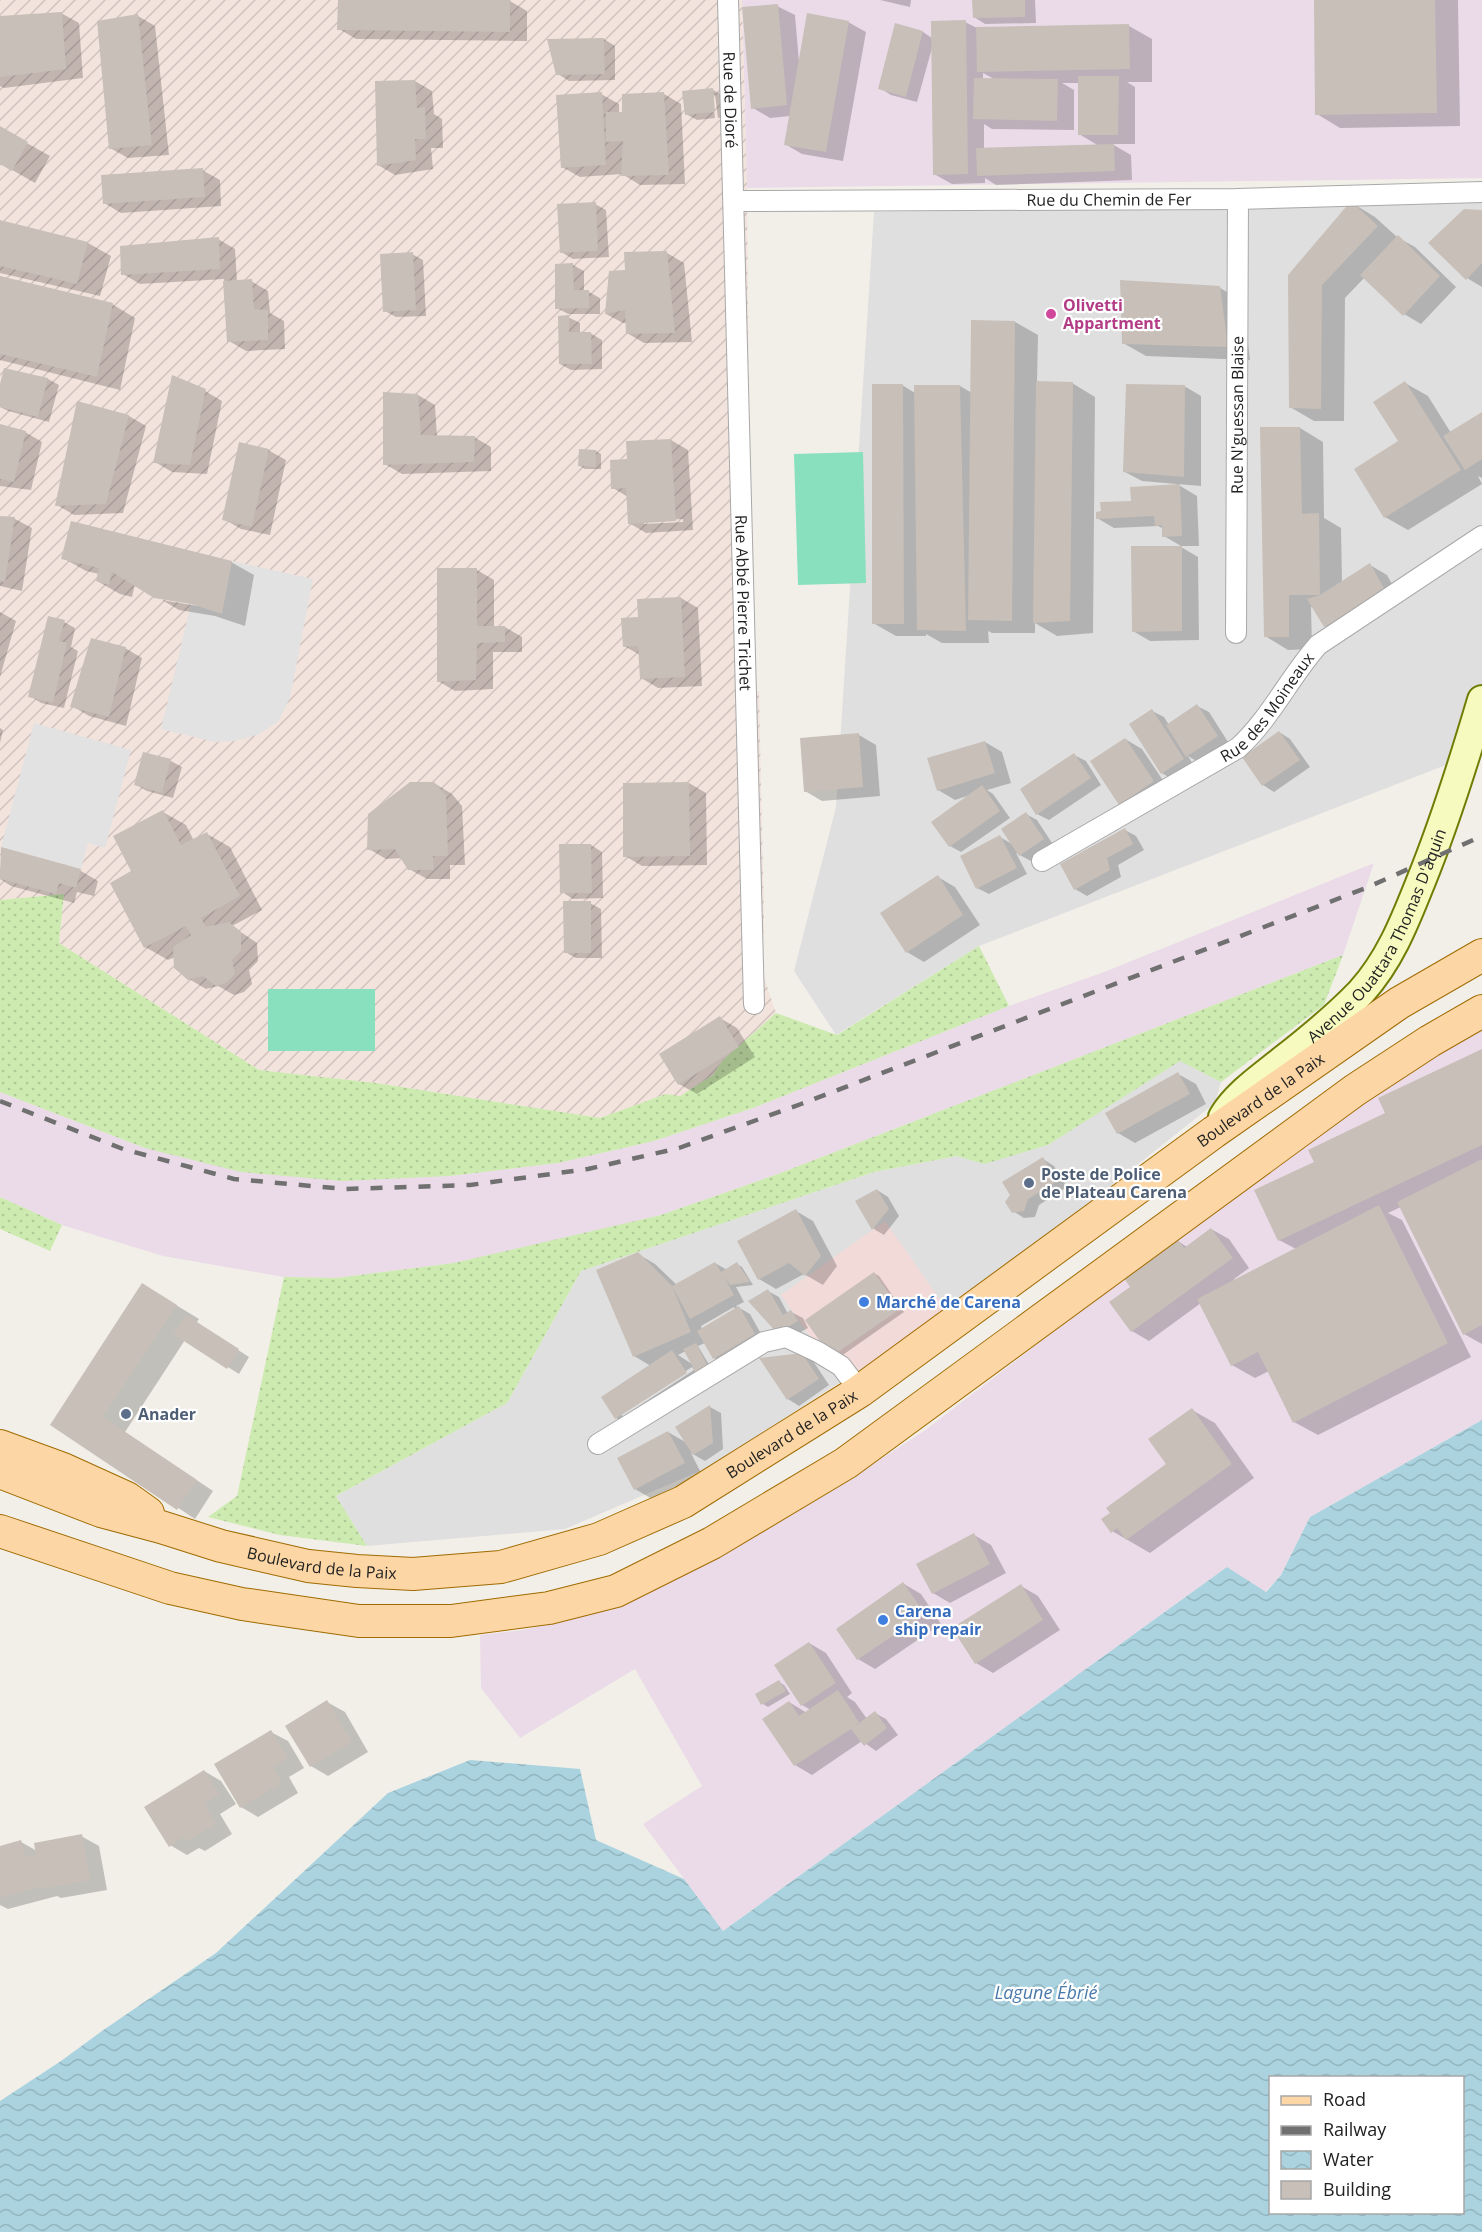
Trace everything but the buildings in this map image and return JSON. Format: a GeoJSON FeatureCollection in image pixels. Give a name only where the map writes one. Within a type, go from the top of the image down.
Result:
{"type":"FeatureCollection","features":[{"type":"Feature","properties":{"kind":"main road","name":"Avenue Ouattara Thomas D'aquin"},"geometry":{"type":"LineString","coordinates":[[1214,1132],[1228,1109],[1252,1085],[1359,993],[1373,978],[1395,944],[1452,799],[1482,700]]}},
{"type":"Feature","properties":{"kind":"main road","name":"Boulevard de la Paix"},"geometry":{"type":"LineString","coordinates":[[0,1472],[100,1511],[222,1546],[309,1566],[413,1574],[501,1568],[599,1539],[683,1502],[860,1391],[1214,1132],[1399,1003],[1482,956]]}},
{"type":"Feature","properties":{"kind":"main road"},"geometry":{"type":"LineString","coordinates":[[0,1531],[170,1588],[242,1604],[359,1621],[451,1622],[549,1608],[616,1591],[712,1543],[846,1463],[1354,1090],[1482,1011]]}},
{"type":"Feature","properties":{"kind":"main road"},"geometry":{"type":"LineString","coordinates":[[0,1446],[63,1469],[127,1498],[145,1509],[161,1527]]}},
{"type":"Feature","properties":{"kind":"street","name":"Rue de Dioré"},"geometry":{"type":"LineString","coordinates":[[728,0],[735,201]]}},
{"type":"Feature","properties":{"kind":"street","name":"Rue du Chemin de Fer"},"geometry":{"type":"LineString","coordinates":[[735,201],[1238,199],[1482,192]]}},
{"type":"Feature","properties":{"kind":"street","name":"Rue N'guessan Blaise"},"geometry":{"type":"LineString","coordinates":[[1236,633],[1238,199]]}},
{"type":"Feature","properties":{"kind":"street","name":"Rue Abbé Pierre Trichet"},"geometry":{"type":"LineString","coordinates":[[735,201],[754,1004]]}},
{"type":"Feature","properties":{"kind":"street","name":"Rue des Moineaux"},"geometry":{"type":"LineString","coordinates":[[1042,861],[1238,748],[1255,732],[1301,664],[1318,645],[1482,536]]}},
{"type":"Feature","properties":{"kind":"street"},"geometry":{"type":"LineString","coordinates":[[598,1444],[774,1338],[786,1337],[831,1359],[841,1366],[860,1391]]}},
{"type":"Feature","properties":{"kind":"shaded area"},"geometry":{"type":"Polygon","coordinates":[[[0,0],[742,0],[747,188],[751,691],[759,691],[764,921],[762,971],[776,1013],[722,1061],[713,1075],[680,1096],[666,1094],[600,1118],[376,1083],[259,1070],[59,943],[64,894],[0,900],[0,0]]]}},
{"type":"Feature","properties":{"kind":"shaded area"},"geometry":{"type":"Polygon","coordinates":[[[742,0],[1482,0],[1482,178],[747,188],[742,0]]]}},
{"type":"Feature","properties":{"kind":"shaded area"},"geometry":{"type":"Polygon","coordinates":[[[1482,202],[1482,751],[979,946],[836,1035],[794,971],[836,807],[874,212],[1482,202]]]}},
{"type":"Feature","properties":{"kind":"shaded area"},"geometry":{"type":"Polygon","coordinates":[[[232,561],[313,579],[290,698],[278,722],[257,735],[235,741],[215,742],[161,729],[191,604],[222,613],[232,561]]]}},
{"type":"Feature","properties":{"kind":"shaded area"},"geometry":{"type":"Polygon","coordinates":[[[34,723],[131,750],[105,848],[88,843],[81,869],[1,847],[34,723]]]}},
{"type":"Feature","properties":{"kind":"shaded area"},"geometry":{"type":"Polygon","coordinates":[[[1374,863],[1343,955],[778,1174],[661,1215],[561,1240],[454,1263],[336,1278],[284,1277],[163,1256],[62,1225],[0,1197],[0,1092],[145,1148],[450,1176],[558,1163],[654,1141],[756,1107],[1009,1006],[1104,972],[1374,863]]]}},
{"type":"Feature","properties":{"kind":"shaded area"},"geometry":{"type":"Polygon","coordinates":[[[1482,1026],[1482,1420],[1310,1517],[1281,1575],[1265,1592],[1227,1567],[723,1931],[643,1824],[702,1786],[635,1669],[520,1738],[481,1688],[480,1635],[561,1622],[621,1603],[853,1477],[924,1431],[1124,1278],[1363,1104],[1482,1026]]]}},
{"type":"Feature","properties":{"kind":"shaded area"},"geometry":{"type":"Polygon","coordinates":[[[1180,1060],[1221,1082],[1215,1103],[969,1299],[707,1468],[565,1529],[367,1546],[336,1496],[507,1403],[581,1271],[874,1172],[957,1156],[978,1162],[1048,1145],[1180,1060]]]}},
{"type":"Feature","properties":{"kind":"shaded area","name":"Marché de Carena"},"geometry":{"type":"Polygon","coordinates":[[[885,1221],[948,1311],[844,1385],[781,1295],[885,1221]]]}},
{"type":"Feature","properties":{"kind":"green space"},"geometry":{"type":"Polygon","coordinates":[[[863,452],[866,583],[798,585],[794,454],[863,452]]]}},
{"type":"Feature","properties":{"kind":"green space"},"geometry":{"type":"Polygon","coordinates":[[[64,894],[59,943],[259,1070],[376,1083],[600,1118],[666,1094],[680,1096],[713,1075],[722,1061],[776,1013],[837,1035],[979,946],[1009,1006],[756,1107],[654,1141],[558,1163],[450,1176],[342,1181],[241,1172],[145,1148],[0,1092],[0,900],[64,894]]]}},
{"type":"Feature","properties":{"kind":"green space"},"geometry":{"type":"Polygon","coordinates":[[[1343,955],[1324,1005],[1221,1082],[1180,1061],[1048,1145],[984,1164],[957,1156],[874,1172],[581,1271],[507,1403],[336,1496],[367,1546],[280,1535],[208,1517],[237,1496],[284,1277],[336,1278],[454,1263],[661,1215],[778,1174],[1343,955]]]}},
{"type":"Feature","properties":{"kind":"green space"},"geometry":{"type":"Polygon","coordinates":[[[268,989],[375,989],[375,1051],[268,1051],[268,989]]]}},
{"type":"Feature","properties":{"kind":"green space"},"geometry":{"type":"Polygon","coordinates":[[[0,1197],[62,1225],[50,1251],[0,1229],[0,1197]]]}},
{"type":"Feature","properties":{"kind":"water","name":"Lagune Ébrié"},"geometry":{"type":"Polygon","coordinates":[[[1482,1420],[1482,2232],[0,2232],[0,2101],[216,1953],[388,1793],[470,1760],[580,1769],[596,1840],[684,1879],[723,1931],[1227,1567],[1266,1592],[1281,1575],[1310,1517],[1482,1420]]]}},
{"type":"Feature","properties":{"kind":"railway"},"geometry":{"type":"LineString","coordinates":[[0,1101],[123,1149],[234,1179],[345,1189],[470,1185],[588,1169],[679,1148],[801,1104],[1366,888],[1482,836]]}},
{"type":"Feature","properties":{"kind":"place","name":"Olivetti Appartment"},"geometry":{"type":"Point","coordinates":[1051,314]}},
{"type":"Feature","properties":{"kind":"place","name":"Poste de Police de Plateau Carena"},"geometry":{"type":"Point","coordinates":[1029,1183]}},
{"type":"Feature","properties":{"kind":"place","name":"Marché de Carena"},"geometry":{"type":"Point","coordinates":[864,1302]}},
{"type":"Feature","properties":{"kind":"place","name":"Anader"},"geometry":{"type":"Point","coordinates":[126,1414]}},
{"type":"Feature","properties":{"kind":"place","name":"Carena ship repair"},"geometry":{"type":"Point","coordinates":[883,1620]}}]}
